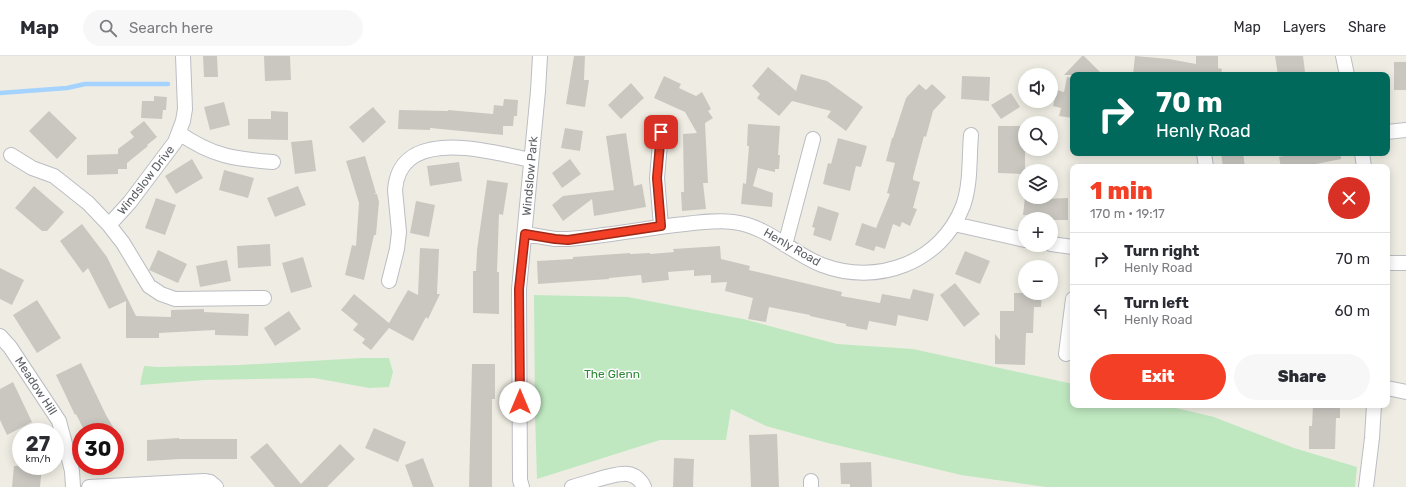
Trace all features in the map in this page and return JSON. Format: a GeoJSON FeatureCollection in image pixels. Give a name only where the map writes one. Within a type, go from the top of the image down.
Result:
{"type":"FeatureCollection","features":[{"type":"Feature","properties":{"kind":"street","name":"Windslow Drive"},"geometry":{"type":"LineString","coordinates":[[109,225],[130,202],[169,152],[180,133],[185,109],[183,56]]}},
{"type":"Feature","properties":{"kind":"street","name":"Windslow Park"},"geometry":{"type":"LineString","coordinates":[[522,487],[520,480],[519,308],[540,56]]}},
{"type":"Feature","properties":{"kind":"street"},"geometry":{"type":"LineString","coordinates":[[1343,56],[1346,72]]}},
{"type":"Feature","properties":{"kind":"street"},"geometry":{"type":"LineString","coordinates":[[1390,132],[1406,130]]}},
{"type":"Feature","properties":{"kind":"street"},"geometry":{"type":"LineString","coordinates":[[661,132],[657,178],[661,226]]}},
{"type":"Feature","properties":{"kind":"street","name":"Windslow Drive"},"geometry":{"type":"LineString","coordinates":[[180,133],[195,144],[213,152],[243,159],[273,162]]}},
{"type":"Feature","properties":{"kind":"street","name":"Henly Road"},"geometry":{"type":"LineString","coordinates":[[525,234],[568,240],[661,226],[715,221],[734,222],[760,229],[811,260],[835,269],[862,272],[887,271],[907,265],[923,256],[938,244],[954,224],[965,198],[968,179],[971,134]]}},
{"type":"Feature","properties":{"kind":"street"},"geometry":{"type":"LineString","coordinates":[[785,245],[812,139]]}},
{"type":"Feature","properties":{"kind":"street"},"geometry":{"type":"LineString","coordinates":[[389,281],[398,249],[398,218],[395,190],[396,183],[400,170],[407,160],[412,156],[425,151],[459,148],[531,160]]}},
{"type":"Feature","properties":{"kind":"street","name":"Windslow Drive"},"geometry":{"type":"LineString","coordinates":[[11,155],[32,168],[54,176],[88,203],[109,225],[123,243],[145,282],[161,294],[183,300],[264,298]]}},
{"type":"Feature","properties":{"kind":"street"},"geometry":{"type":"LineString","coordinates":[[954,224],[1018,238]]}},
{"type":"Feature","properties":{"kind":"street"},"geometry":{"type":"LineString","coordinates":[[1058,245],[1070,247]]}},
{"type":"Feature","properties":{"kind":"street"},"geometry":{"type":"LineString","coordinates":[[1390,263],[1406,263]]}},
{"type":"Feature","properties":{"kind":"street"},"geometry":{"type":"LineString","coordinates":[[1066,354],[1070,323]]}},
{"type":"Feature","properties":{"kind":"street","name":"Meadow Hill"},"geometry":{"type":"LineString","coordinates":[[0,336],[10,348],[59,421],[72,471],[73,487]]}},
{"type":"Feature","properties":{"kind":"street"},"geometry":{"type":"LineString","coordinates":[[1390,389],[1406,392]]}},
{"type":"Feature","properties":{"kind":"street"},"geometry":{"type":"LineString","coordinates":[[1366,487],[1374,408]]}},
{"type":"Feature","properties":{"kind":"street"},"geometry":{"type":"LineString","coordinates":[[572,487],[624,474],[636,477],[642,482],[644,487]]}},
{"type":"Feature","properties":{"kind":"street"},"geometry":{"type":"LineString","coordinates":[[89,487],[204,481],[210,482],[216,487]]}},
{"type":"Feature","properties":{"kind":"green space","name":"The Glenn"},"geometry":{"type":"Polygon","coordinates":[[[534,295],[628,297],[743,319],[837,344],[913,349],[1070,383],[1070,408],[1176,408],[1214,417],[1294,448],[1357,467],[1355,487],[1046,487],[961,475],[824,442],[766,426],[731,409],[726,440],[660,440],[537,479],[534,295]]]}},
{"type":"Feature","properties":{"kind":"green space"},"geometry":{"type":"Polygon","coordinates":[[[362,358],[389,358],[393,372],[389,387],[369,388],[314,378],[205,380],[140,385],[144,366],[240,365],[362,358]]]}},
{"type":"Feature","properties":{"kind":"building"},"geometry":{"type":"Polygon","coordinates":[[[203,56],[217,56],[218,77],[204,77],[203,56]]]}},
{"type":"Feature","properties":{"kind":"building"},"geometry":{"type":"Polygon","coordinates":[[[264,56],[290,56],[291,80],[265,81],[264,56]]]}},
{"type":"Feature","properties":{"kind":"building"},"geometry":{"type":"Polygon","coordinates":[[[574,56],[585,56],[584,80],[589,80],[585,107],[566,104],[574,56]]]}},
{"type":"Feature","properties":{"kind":"building"},"geometry":{"type":"Polygon","coordinates":[[[1082,56],[1084,56],[1100,72],[1070,72],[1070,75],[1064,75],[1082,56]]]}},
{"type":"Feature","properties":{"kind":"building"},"geometry":{"type":"Polygon","coordinates":[[[1135,56],[1169,59],[1196,64],[1196,56],[1218,56],[1218,68],[1222,69],[1222,72],[1133,72],[1135,56]]]}},
{"type":"Feature","properties":{"kind":"building"},"geometry":{"type":"Polygon","coordinates":[[[1275,56],[1303,56],[1305,72],[1278,72],[1275,56]]]}},
{"type":"Feature","properties":{"kind":"building"},"geometry":{"type":"Polygon","coordinates":[[[1394,62],[1406,62],[1406,90],[1394,90],[1394,62]]]}},
{"type":"Feature","properties":{"kind":"building"},"geometry":{"type":"Polygon","coordinates":[[[768,67],[796,91],[801,74],[827,81],[863,107],[846,131],[827,117],[831,111],[792,101],[779,116],[757,98],[760,94],[752,86],[768,67]]]}},
{"type":"Feature","properties":{"kind":"building"},"geometry":{"type":"Polygon","coordinates":[[[664,76],[681,84],[679,88],[696,96],[702,92],[711,109],[708,111],[713,118],[705,123],[708,183],[703,183],[706,209],[682,211],[681,192],[684,192],[683,134],[697,133],[685,112],[654,98],[664,76]]]}},
{"type":"Feature","properties":{"kind":"building"},"geometry":{"type":"Polygon","coordinates":[[[962,76],[990,77],[989,101],[961,99],[962,76]]]}},
{"type":"Feature","properties":{"kind":"building"},"geometry":{"type":"Polygon","coordinates":[[[1067,77],[1070,78],[1070,118],[1059,116],[1061,108],[1058,107],[1058,90],[1064,92],[1067,77]]]}},
{"type":"Feature","properties":{"kind":"building"},"geometry":{"type":"Polygon","coordinates":[[[631,83],[644,98],[621,119],[608,105],[631,83]]]}},
{"type":"Feature","properties":{"kind":"building"},"geometry":{"type":"Polygon","coordinates":[[[919,84],[926,90],[932,84],[946,97],[933,111],[926,137],[924,136],[913,177],[913,180],[920,182],[913,208],[917,209],[910,226],[902,222],[900,227],[893,224],[885,249],[876,246],[874,251],[855,245],[862,223],[876,228],[890,194],[887,193],[895,163],[886,161],[892,138],[906,98],[919,84]]]}},
{"type":"Feature","properties":{"kind":"building"},"geometry":{"type":"Polygon","coordinates":[[[1011,93],[1018,104],[1018,108],[1001,119],[991,105],[1011,93]]]}},
{"type":"Feature","properties":{"kind":"building"},"geometry":{"type":"Polygon","coordinates":[[[154,96],[167,97],[166,110],[163,110],[162,119],[141,118],[142,101],[154,101],[154,96]]]}},
{"type":"Feature","properties":{"kind":"building"},"geometry":{"type":"Polygon","coordinates":[[[504,99],[518,100],[517,116],[514,116],[513,126],[503,126],[503,135],[430,128],[430,130],[398,129],[399,110],[448,110],[493,114],[494,105],[503,106],[504,99]]]}},
{"type":"Feature","properties":{"kind":"building"},"geometry":{"type":"Polygon","coordinates":[[[224,102],[230,125],[210,130],[204,107],[224,102]]]}},
{"type":"Feature","properties":{"kind":"building"},"geometry":{"type":"Polygon","coordinates":[[[373,107],[386,122],[363,143],[349,127],[373,107]]]}},
{"type":"Feature","properties":{"kind":"building"},"geometry":{"type":"Polygon","coordinates":[[[49,111],[77,138],[57,159],[29,131],[49,111]]]}},
{"type":"Feature","properties":{"kind":"building"},"geometry":{"type":"Polygon","coordinates":[[[271,111],[288,112],[288,140],[248,139],[248,119],[271,119],[271,111]]]}},
{"type":"Feature","properties":{"kind":"building"},"geometry":{"type":"Polygon","coordinates":[[[144,121],[157,137],[127,163],[127,169],[118,169],[118,174],[87,175],[87,155],[118,154],[118,149],[134,137],[130,132],[144,121]]]}},
{"type":"Feature","properties":{"kind":"building"},"geometry":{"type":"Polygon","coordinates":[[[748,124],[780,126],[778,155],[780,155],[779,169],[775,169],[775,172],[758,168],[753,186],[773,193],[772,207],[741,204],[743,183],[746,184],[749,146],[747,146],[748,124]]]}},
{"type":"Feature","properties":{"kind":"building"},"geometry":{"type":"Polygon","coordinates":[[[998,126],[1018,126],[1018,156],[1025,156],[1025,164],[1018,164],[1018,174],[998,173],[998,126]]]}},
{"type":"Feature","properties":{"kind":"building"},"geometry":{"type":"Polygon","coordinates":[[[565,128],[583,131],[580,151],[561,148],[565,128]]]}},
{"type":"Feature","properties":{"kind":"building"},"geometry":{"type":"Polygon","coordinates":[[[626,133],[634,186],[642,184],[646,207],[594,216],[592,199],[563,221],[552,205],[563,196],[614,190],[606,136],[626,133]]]}},
{"type":"Feature","properties":{"kind":"building"},"geometry":{"type":"Polygon","coordinates":[[[838,138],[867,146],[861,167],[856,166],[850,191],[823,184],[828,163],[831,164],[838,138]]]}},
{"type":"Feature","properties":{"kind":"building"},"geometry":{"type":"Polygon","coordinates":[[[312,140],[316,171],[295,174],[291,142],[312,140]]]}},
{"type":"Feature","properties":{"kind":"building"},"geometry":{"type":"Polygon","coordinates":[[[365,156],[376,193],[374,194],[377,194],[379,202],[376,235],[374,235],[364,280],[345,275],[352,245],[356,246],[359,203],[346,161],[365,156]]]}},
{"type":"Feature","properties":{"kind":"building"},"geometry":{"type":"Polygon","coordinates":[[[1221,156],[1243,156],[1245,164],[1223,164],[1221,156]]]}},
{"type":"Feature","properties":{"kind":"building"},"geometry":{"type":"Polygon","coordinates":[[[1341,156],[1341,159],[1316,164],[1280,164],[1279,157],[1341,156]]]}},
{"type":"Feature","properties":{"kind":"building"},"geometry":{"type":"Polygon","coordinates":[[[192,159],[203,178],[176,194],[165,176],[192,159]]]}},
{"type":"Feature","properties":{"kind":"building"},"geometry":{"type":"Polygon","coordinates":[[[570,159],[581,174],[562,188],[552,173],[570,159]]]}},
{"type":"Feature","properties":{"kind":"building"},"geometry":{"type":"Polygon","coordinates":[[[459,162],[462,181],[430,186],[427,166],[459,162]]]}},
{"type":"Feature","properties":{"kind":"building"},"geometry":{"type":"Polygon","coordinates":[[[224,170],[254,178],[248,198],[219,190],[224,170]]]}},
{"type":"Feature","properties":{"kind":"building"},"geometry":{"type":"Polygon","coordinates":[[[487,180],[508,183],[503,215],[499,214],[497,272],[499,272],[499,314],[473,313],[473,271],[476,271],[477,250],[487,180]]]}},
{"type":"Feature","properties":{"kind":"building"},"geometry":{"type":"Polygon","coordinates":[[[34,186],[64,212],[47,231],[42,231],[15,208],[34,186]]]}},
{"type":"Feature","properties":{"kind":"building"},"geometry":{"type":"Polygon","coordinates":[[[298,186],[306,205],[275,217],[267,198],[298,186]]]}},
{"type":"Feature","properties":{"kind":"building"},"geometry":{"type":"Polygon","coordinates":[[[156,198],[176,205],[165,235],[145,228],[156,198]]]}},
{"type":"Feature","properties":{"kind":"building"},"geometry":{"type":"Polygon","coordinates":[[[1058,198],[1068,198],[1068,220],[1058,220],[1058,212],[1023,212],[1024,204],[1058,204],[1058,198]]]}},
{"type":"Feature","properties":{"kind":"building"},"geometry":{"type":"Polygon","coordinates":[[[416,201],[435,205],[429,237],[410,233],[416,201]]]}},
{"type":"Feature","properties":{"kind":"building"},"geometry":{"type":"Polygon","coordinates":[[[818,206],[839,213],[831,241],[813,235],[815,228],[812,227],[818,206]]]}},
{"type":"Feature","properties":{"kind":"building"},"geometry":{"type":"Polygon","coordinates":[[[82,224],[107,257],[136,316],[171,317],[171,310],[204,309],[204,312],[249,314],[248,336],[215,335],[215,330],[159,333],[159,338],[126,338],[126,301],[109,309],[88,268],[83,273],[60,241],[82,224]]]}},
{"type":"Feature","properties":{"kind":"building"},"geometry":{"type":"Polygon","coordinates":[[[270,244],[271,266],[238,268],[237,246],[270,244]]]}},
{"type":"Feature","properties":{"kind":"building"},"geometry":{"type":"Polygon","coordinates":[[[720,246],[721,259],[750,266],[749,270],[842,292],[841,296],[880,303],[882,294],[910,299],[913,289],[934,294],[928,321],[898,315],[896,326],[869,321],[867,330],[846,326],[846,324],[810,315],[769,307],[766,322],[748,319],[753,298],[725,291],[727,282],[711,283],[711,275],[694,276],[694,270],[668,272],[669,280],[642,283],[641,275],[538,284],[537,261],[630,253],[650,254],[674,252],[673,249],[720,246]]]}},
{"type":"Feature","properties":{"kind":"building"},"geometry":{"type":"Polygon","coordinates":[[[420,248],[439,249],[437,294],[440,294],[428,319],[426,317],[413,341],[389,328],[371,350],[362,343],[365,339],[353,330],[358,324],[341,310],[354,294],[389,323],[408,290],[418,295],[420,248]]]}},
{"type":"Feature","properties":{"kind":"building"},"geometry":{"type":"Polygon","coordinates":[[[158,250],[187,264],[178,283],[149,270],[158,250]]]}},
{"type":"Feature","properties":{"kind":"building"},"geometry":{"type":"Polygon","coordinates":[[[965,251],[990,261],[980,284],[955,274],[965,251]]]}},
{"type":"Feature","properties":{"kind":"building"},"geometry":{"type":"Polygon","coordinates":[[[303,257],[312,287],[291,293],[282,263],[303,257]]]}},
{"type":"Feature","properties":{"kind":"building"},"geometry":{"type":"Polygon","coordinates":[[[227,260],[231,281],[200,287],[196,266],[227,260]]]}},
{"type":"Feature","properties":{"kind":"building"},"geometry":{"type":"Polygon","coordinates":[[[0,268],[24,280],[12,305],[0,299],[0,268]]]}},
{"type":"Feature","properties":{"kind":"building"},"geometry":{"type":"Polygon","coordinates":[[[955,283],[980,314],[964,327],[940,295],[955,283]]]}},
{"type":"Feature","properties":{"kind":"building"},"geometry":{"type":"Polygon","coordinates":[[[1014,293],[1018,293],[1018,300],[1042,300],[1041,307],[1034,307],[1033,333],[1026,333],[1025,365],[995,364],[995,334],[1000,340],[1000,311],[1014,311],[1014,293]]]}},
{"type":"Feature","properties":{"kind":"building"},"geometry":{"type":"Polygon","coordinates":[[[37,300],[61,338],[37,353],[13,315],[37,300]]]}},
{"type":"Feature","properties":{"kind":"building"},"geometry":{"type":"Polygon","coordinates":[[[289,311],[301,329],[275,346],[264,328],[289,311]]]}},
{"type":"Feature","properties":{"kind":"building"},"geometry":{"type":"Polygon","coordinates":[[[81,363],[111,423],[80,423],[76,414],[75,415],[56,375],[81,363]]]}},
{"type":"Feature","properties":{"kind":"building"},"geometry":{"type":"Polygon","coordinates":[[[472,364],[495,364],[495,399],[492,399],[492,487],[469,487],[472,364]]]}},
{"type":"Feature","properties":{"kind":"building"},"geometry":{"type":"Polygon","coordinates":[[[13,382],[32,422],[12,423],[12,432],[7,435],[0,420],[0,389],[13,382]]]}},
{"type":"Feature","properties":{"kind":"building"},"geometry":{"type":"Polygon","coordinates":[[[1313,408],[1340,408],[1340,418],[1336,418],[1335,449],[1309,449],[1309,426],[1312,426],[1313,408]]]}},
{"type":"Feature","properties":{"kind":"building"},"geometry":{"type":"Polygon","coordinates":[[[374,428],[406,442],[398,462],[365,448],[374,428]]]}},
{"type":"Feature","properties":{"kind":"building"},"geometry":{"type":"Polygon","coordinates":[[[777,434],[779,487],[751,487],[749,435],[777,434]]]}},
{"type":"Feature","properties":{"kind":"building"},"geometry":{"type":"Polygon","coordinates":[[[179,438],[237,439],[237,459],[180,459],[147,461],[147,440],[179,438]]]}},
{"type":"Feature","properties":{"kind":"building"},"geometry":{"type":"Polygon","coordinates":[[[267,443],[301,484],[340,444],[355,459],[327,487],[275,487],[250,457],[267,443]]]}},
{"type":"Feature","properties":{"kind":"building"},"geometry":{"type":"Polygon","coordinates":[[[423,458],[434,487],[413,487],[405,465],[423,458]]]}},
{"type":"Feature","properties":{"kind":"building"},"geometry":{"type":"Polygon","coordinates":[[[674,458],[694,459],[693,487],[673,487],[674,458]]]}},
{"type":"Feature","properties":{"kind":"building"},"geometry":{"type":"Polygon","coordinates":[[[871,462],[872,487],[850,487],[850,484],[841,484],[840,463],[871,462]]]}},
{"type":"Feature","properties":{"kind":"building"},"geometry":{"type":"Polygon","coordinates":[[[13,475],[41,475],[40,487],[12,487],[13,475]]]}},
{"type":"Feature","properties":{"kind":"waterway"},"geometry":{"type":"LineString","coordinates":[[0,93],[67,88],[85,84],[168,84]]}},
{"type":"Feature","properties":{"kind":"route"},"geometry":{"type":"LineString","coordinates":[[520,402],[519,289],[525,234],[568,240],[661,226],[657,196],[658,153],[661,132]]}}]}
